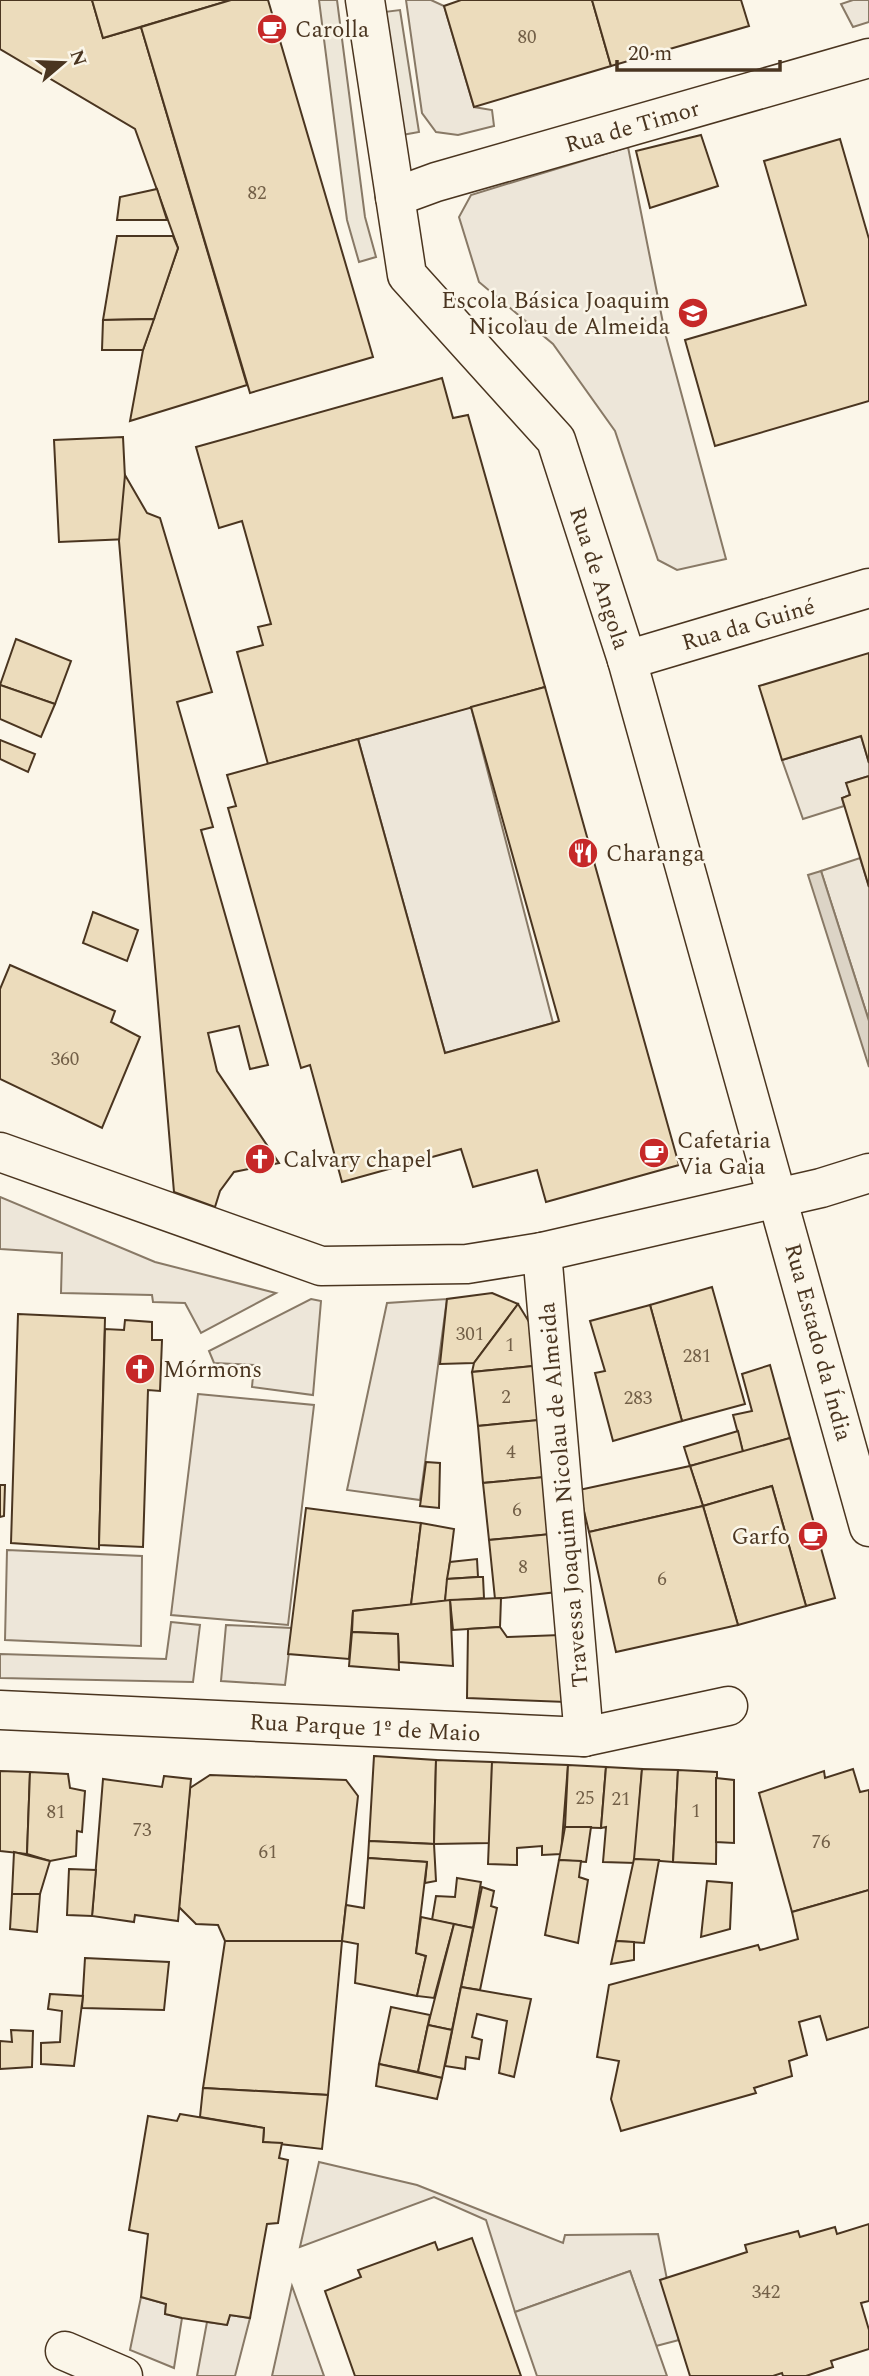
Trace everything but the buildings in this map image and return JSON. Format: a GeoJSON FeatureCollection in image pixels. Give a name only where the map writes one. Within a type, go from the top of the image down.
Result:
{"type":"FeatureCollection","features":[{"type":"Feature","properties":{"kind":"street","name":"Rua de Angola"},"geometry":{"type":"LineString","coordinates":[[365,0],[407,275],[556,440],[627,660],[780,1198]]}},
{"type":"Feature","properties":{"kind":"street","name":"Rua de Timor"},"geometry":{"type":"LineString","coordinates":[[395,197],[436,182],[869,58]]}},
{"type":"Feature","properties":{"kind":"street","name":"Rua da Guiné"},"geometry":{"type":"LineString","coordinates":[[627,660],[869,588]]}},
{"type":"Feature","properties":{"kind":"street"},"geometry":{"type":"LineString","coordinates":[[0,1152],[321,1266],[467,1264],[542,1252],[780,1198],[869,1173]]}},
{"type":"Feature","properties":{"kind":"street","name":"Rua Estado da Índia"},"geometry":{"type":"LineString","coordinates":[[780,1198],[869,1527]]}},
{"type":"Feature","properties":{"kind":"street","name":"Travessa Joaquim Nicolau de Almeida"},"geometry":{"type":"LineString","coordinates":[[542,1252],[584,1738]]}},
{"type":"Feature","properties":{"kind":"street","name":"Rua Parque 1º de Maio"},"geometry":{"type":"LineString","coordinates":[[0,1710],[584,1738],[728,1706]]}},
{"type":"Feature","properties":{"kind":"street"},"geometry":{"type":"LineString","coordinates":[[65,2351],[123,2376]]}},
{"type":"Feature","properties":{"kind":"shaded area"},"geometry":{"type":"Polygon","coordinates":[[[319,0],[337,0],[365,217],[376,257],[359,262],[347,220],[319,0]]]}},
{"type":"Feature","properties":{"kind":"shaded area"},"geometry":{"type":"Polygon","coordinates":[[[406,0],[431,0],[444,6],[474,107],[492,110],[494,126],[458,135],[436,132],[422,113],[406,0]]]}},
{"type":"Feature","properties":{"kind":"shaded area"},"geometry":{"type":"Polygon","coordinates":[[[853,0],[869,0],[869,22],[853,27],[841,4],[853,0]]]}},
{"type":"Feature","properties":{"kind":"shaded area"},"geometry":{"type":"Polygon","coordinates":[[[400,10],[419,132],[402,135],[384,12],[400,10]]]}},
{"type":"Feature","properties":{"kind":"shaded area"},"geometry":{"type":"Polygon","coordinates":[[[628,147],[665,333],[726,559],[677,570],[658,560],[615,431],[553,344],[479,282],[459,217],[471,195],[628,147]]]}},
{"type":"Feature","properties":{"kind":"shaded area"},"geometry":{"type":"Polygon","coordinates":[[[471,707],[553,1023],[445,1053],[358,739],[471,707]]]}},
{"type":"Feature","properties":{"kind":"shaded area"},"geometry":{"type":"Polygon","coordinates":[[[861,736],[869,763],[869,776],[847,783],[850,795],[842,798],[844,806],[803,819],[782,760],[861,736]]]}},
{"type":"Feature","properties":{"kind":"shaded area"},"geometry":{"type":"Polygon","coordinates":[[[860,858],[869,887],[869,1021],[821,871],[860,858]]]}},
{"type":"Feature","properties":{"kind":"shaded area"},"geometry":{"type":"Polygon","coordinates":[[[821,871],[869,1021],[869,1067],[808,875],[821,871]]]}},
{"type":"Feature","properties":{"kind":"shaded area"},"geometry":{"type":"Polygon","coordinates":[[[0,1197],[155,1262],[276,1293],[201,1333],[185,1303],[153,1302],[152,1295],[61,1293],[62,1253],[0,1249],[0,1197]]]}},
{"type":"Feature","properties":{"kind":"shaded area"},"geometry":{"type":"Polygon","coordinates":[[[311,1299],[321,1301],[313,1395],[252,1387],[254,1365],[214,1363],[209,1351],[311,1299]]]}},
{"type":"Feature","properties":{"kind":"shaded area"},"geometry":{"type":"Polygon","coordinates":[[[447,1299],[420,1500],[347,1490],[387,1303],[447,1299]]]}},
{"type":"Feature","properties":{"kind":"shaded area"},"geometry":{"type":"Polygon","coordinates":[[[198,1394],[314,1405],[288,1625],[171,1615],[198,1394]]]}},
{"type":"Feature","properties":{"kind":"shaded area"},"geometry":{"type":"Polygon","coordinates":[[[7,1550],[142,1556],[141,1646],[5,1640],[7,1550]]]}},
{"type":"Feature","properties":{"kind":"shaded area"},"geometry":{"type":"Polygon","coordinates":[[[171,1622],[200,1625],[193,1682],[0,1678],[0,1654],[166,1659],[171,1622]]]}},
{"type":"Feature","properties":{"kind":"shaded area"},"geometry":{"type":"Polygon","coordinates":[[[226,1625],[292,1628],[285,1685],[221,1681],[226,1625]]]}},
{"type":"Feature","properties":{"kind":"shaded area"},"geometry":{"type":"Polygon","coordinates":[[[319,2162],[417,2185],[563,2243],[565,2235],[658,2234],[679,2340],[656,2346],[630,2271],[515,2312],[486,2220],[434,2197],[300,2247],[319,2162]]]}},
{"type":"Feature","properties":{"kind":"shaded area"},"geometry":{"type":"Polygon","coordinates":[[[630,2271],[667,2376],[537,2376],[515,2312],[630,2271]]]}},
{"type":"Feature","properties":{"kind":"shaded area"},"geometry":{"type":"Polygon","coordinates":[[[292,2286],[324,2376],[272,2376],[292,2286]]]}},
{"type":"Feature","properties":{"kind":"shaded area"},"geometry":{"type":"Polygon","coordinates":[[[141,2297],[166,2304],[165,2314],[182,2318],[174,2368],[130,2350],[141,2297]]]}},
{"type":"Feature","properties":{"kind":"shaded area"},"geometry":{"type":"Polygon","coordinates":[[[230,2315],[250,2318],[235,2376],[197,2376],[207,2322],[227,2325],[230,2315]]]}},
{"type":"Feature","properties":{"kind":"place","name":"Carolla"},"geometry":{"type":"Point","coordinates":[272,29]}},
{"type":"Feature","properties":{"kind":"place","name":"Escola Básica Joaquim Nicolau de Almeida"},"geometry":{"type":"Point","coordinates":[693,313]}},
{"type":"Feature","properties":{"kind":"place","name":"Charanga"},"geometry":{"type":"Point","coordinates":[583,853]}},
{"type":"Feature","properties":{"kind":"place","name":"Cafetaria Via Gaia"},"geometry":{"type":"Point","coordinates":[654,1153]}},
{"type":"Feature","properties":{"kind":"place","name":"Calvary chapel"},"geometry":{"type":"Point","coordinates":[260,1159]}},
{"type":"Feature","properties":{"kind":"place","name":"Mórmons"},"geometry":{"type":"Point","coordinates":[140,1369]}},
{"type":"Feature","properties":{"kind":"place","name":"Garfo"},"geometry":{"type":"Point","coordinates":[813,1536]}}]}
